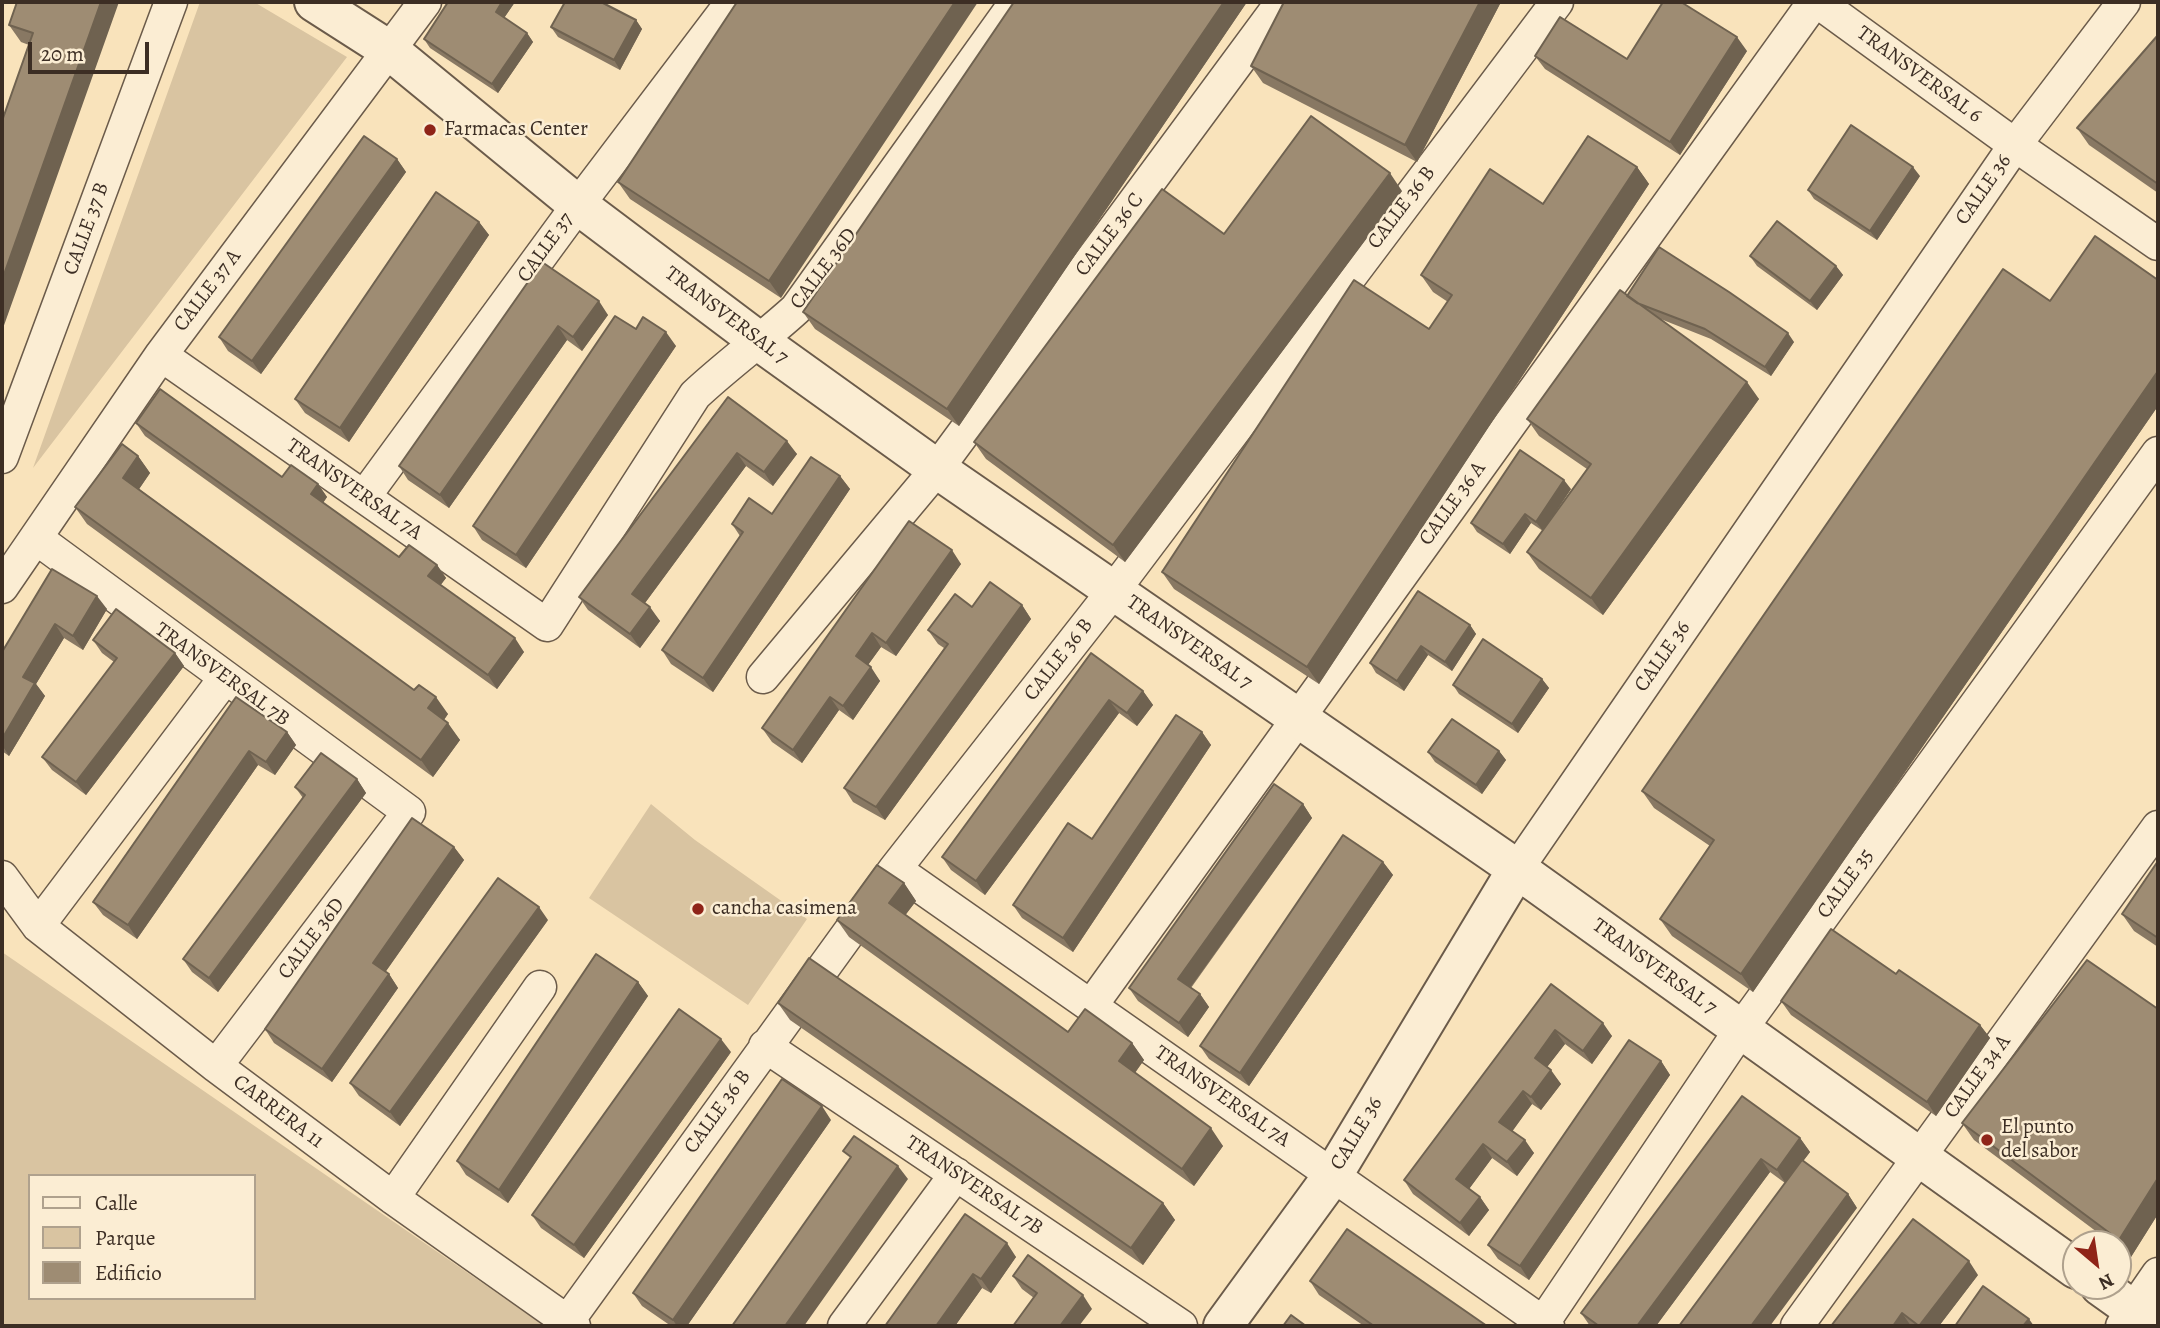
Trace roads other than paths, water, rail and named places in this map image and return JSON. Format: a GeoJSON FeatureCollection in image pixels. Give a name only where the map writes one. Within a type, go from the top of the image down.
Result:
{"type":"FeatureCollection","features":[{"type":"Feature","properties":{"kind":"street","name":"CALLE 37 B"},"geometry":{"type":"LineString","coordinates":[[2,457],[172,2]]}},
{"type":"Feature","properties":{"kind":"street","name":"TRANSVERSAL 7"},"geometry":{"type":"LineString","coordinates":[[314,2],[389,50],[578,205],[760,342],[937,469],[1517,869],[2062,1259]]}},
{"type":"Feature","properties":{"kind":"street","name":"CALLE 37 A"},"geometry":{"type":"LineString","coordinates":[[2,587],[161,355],[425,2]]}},
{"type":"Feature","properties":{"kind":"street","name":"CALLE 37"},"geometry":{"type":"LineString","coordinates":[[364,497],[578,205],[732,2]]}},
{"type":"Feature","properties":{"kind":"street","name":"CALLE 36D"},"geometry":{"type":"LineString","coordinates":[[547,625],[695,395],[796,309],[1016,2]]}},
{"type":"Feature","properties":{"kind":"street","name":"CALLE 36 C"},"geometry":{"type":"LineString","coordinates":[[763,677],[937,469],[1282,2]]}},
{"type":"Feature","properties":{"kind":"street","name":"CALLE 36 B"},"geometry":{"type":"LineString","coordinates":[[570,1324],[765,1046],[895,869],[1114,590],[1558,2]]}},
{"type":"Feature","properties":{"kind":"street","name":"TRANSVERSAL 6"},"geometry":{"type":"LineString","coordinates":[[1816,2],[2158,244]]}},
{"type":"Feature","properties":{"kind":"street","name":"CALLE 36 A"},"geometry":{"type":"LineString","coordinates":[[1091,1006],[1816,2]]}},
{"type":"Feature","properties":{"kind":"street","name":"CALLE 36"},"geometry":{"type":"LineString","coordinates":[[1223,1326],[1333,1175],[1517,869],[2015,145],[2124,2]]}},
{"type":"Feature","properties":{"kind":"street","name":"TRANSVERSAL 7A"},"geometry":{"type":"LineString","coordinates":[[161,355],[547,625]]}},
{"type":"Feature","properties":{"kind":"street","name":"CALLE 35"},"geometry":{"type":"LineString","coordinates":[[1546,1325],[1741,1029],[2158,453]]}},
{"type":"Feature","properties":{"kind":"street","name":"TRANSVERSAL 7B"},"geometry":{"type":"LineString","coordinates":[[36,538],[408,812]]}},
{"type":"Feature","properties":{"kind":"street"},"geometry":{"type":"LineString","coordinates":[[38,926],[225,678]]}},
{"type":"Feature","properties":{"kind":"street","name":"CALLE 36D"},"geometry":{"type":"LineString","coordinates":[[216,1066],[408,812]]}},
{"type":"Feature","properties":{"kind":"street","name":"CALLE 34 A"},"geometry":{"type":"LineString","coordinates":[[1797,1326],[2158,827]]}},
{"type":"Feature","properties":{"kind":"street","name":"TRANSVERSAL 7A"},"geometry":{"type":"LineString","coordinates":[[895,869],[1546,1325]]}},
{"type":"Feature","properties":{"kind":"street","name":"CARRERA 11"},"geometry":{"type":"LineString","coordinates":[[2,877],[38,926],[216,1066],[393,1198],[570,1324]]}},
{"type":"Feature","properties":{"kind":"street"},"geometry":{"type":"LineString","coordinates":[[393,1198],[540,986]]}},
{"type":"Feature","properties":{"kind":"street","name":"TRANSVERSAL 7B"},"geometry":{"type":"LineString","coordinates":[[765,1046],[1181,1326]]}},
{"type":"Feature","properties":{"kind":"street"},"geometry":{"type":"LineString","coordinates":[[844,1326],[956,1174]]}},
{"type":"Feature","properties":{"kind":"street"},"geometry":{"type":"LineString","coordinates":[[2115,1300],[2137,1321],[2158,1275]]}},
{"type":"Feature","properties":{"kind":"place","name":"Farmacas Center"},"geometry":{"type":"Point","coordinates":[430,130]}},
{"type":"Feature","properties":{"kind":"place","name":"cancha casimena"},"geometry":{"type":"Point","coordinates":[698,909]}},
{"type":"Feature","properties":{"kind":"place","name":"El punto del sabor"},"geometry":{"type":"Point","coordinates":[1987,1140]}}]}
